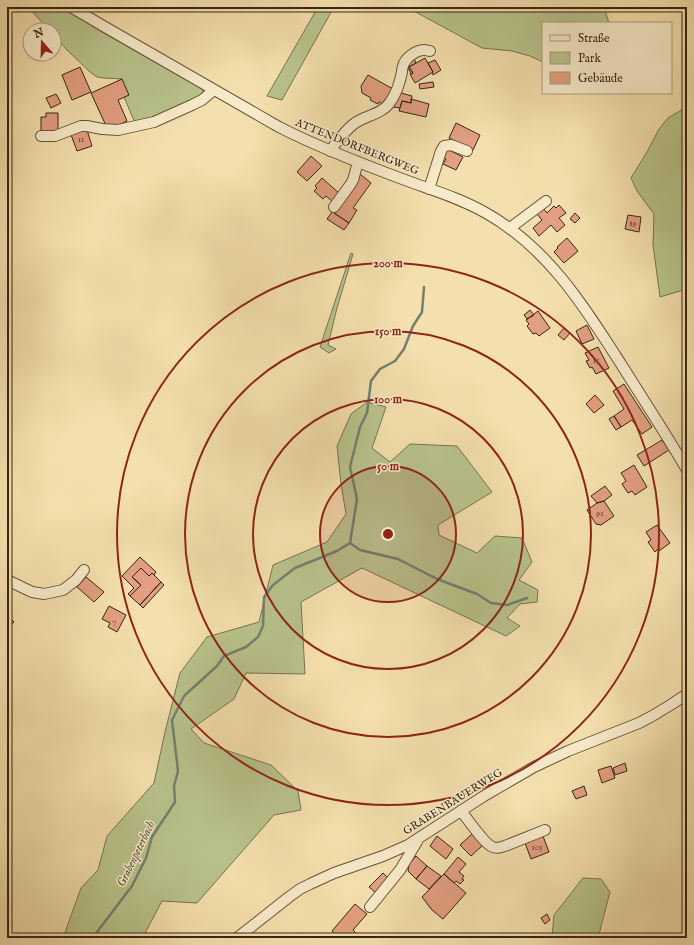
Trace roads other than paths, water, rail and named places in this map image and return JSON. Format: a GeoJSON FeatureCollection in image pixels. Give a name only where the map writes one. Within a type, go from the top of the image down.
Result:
{"type":"FeatureCollection","features":[{"type":"Feature","properties":{"kind":"street","name":"ATTENDORFBERGWEG"},"geometry":{"type":"LineString","coordinates":[[71,7],[105,28],[304,140],[455,198],[477,208],[510,228],[523,238],[558,273],[579,300],[687,470]]}},
{"type":"Feature","properties":{"kind":"street"},"geometry":{"type":"LineString","coordinates":[[330,151],[354,124],[382,110],[391,102],[400,83],[403,65],[411,55],[418,51],[424,50],[430,52]]}},
{"type":"Feature","properties":{"kind":"street"},"geometry":{"type":"LineString","coordinates":[[41,136],[55,136],[81,126],[88,126],[102,130],[118,130],[154,122],[202,100],[214,90]]}},
{"type":"Feature","properties":{"kind":"street"},"geometry":{"type":"LineString","coordinates":[[429,189],[444,146],[451,145],[467,151]]}},
{"type":"Feature","properties":{"kind":"street"},"geometry":{"type":"LineString","coordinates":[[334,207],[350,185],[358,162]]}},
{"type":"Feature","properties":{"kind":"street"},"geometry":{"type":"LineString","coordinates":[[510,228],[546,201]]}},
{"type":"Feature","properties":{"kind":"street"},"geometry":{"type":"LineString","coordinates":[[7,580],[32,592],[44,594],[63,590],[76,580],[84,570]]}},
{"type":"Feature","properties":{"kind":"street","name":"GRABENBAUERWEG"},"geometry":{"type":"LineString","coordinates":[[237,938],[289,897],[310,884],[334,873],[393,852],[419,838],[534,767],[568,751],[639,723],[687,694]]}},
{"type":"Feature","properties":{"kind":"street"},"geometry":{"type":"LineString","coordinates":[[461,811],[487,844],[493,848],[505,846],[545,830]]}},
{"type":"Feature","properties":{"kind":"street"},"geometry":{"type":"LineString","coordinates":[[370,907],[400,870],[419,838]]}},
{"type":"Feature","properties":{"kind":"waterway","name":"Grabenpeterbach"},"geometry":{"type":"LineString","coordinates":[[94,938],[132,886],[146,858],[152,837],[175,802],[174,786],[178,771],[172,720],[184,696],[217,666],[224,656],[246,647],[258,637],[263,626],[264,597],[273,585],[295,568],[337,551],[350,543],[357,499],[350,467],[360,427],[367,413],[371,381],[380,369],[395,361],[404,349],[413,326],[422,312],[424,287]]}},
{"type":"Feature","properties":{"kind":"waterway"},"geometry":{"type":"LineString","coordinates":[[350,543],[360,550],[398,559],[437,579],[477,594],[491,603],[507,605],[527,598]]}}]}
